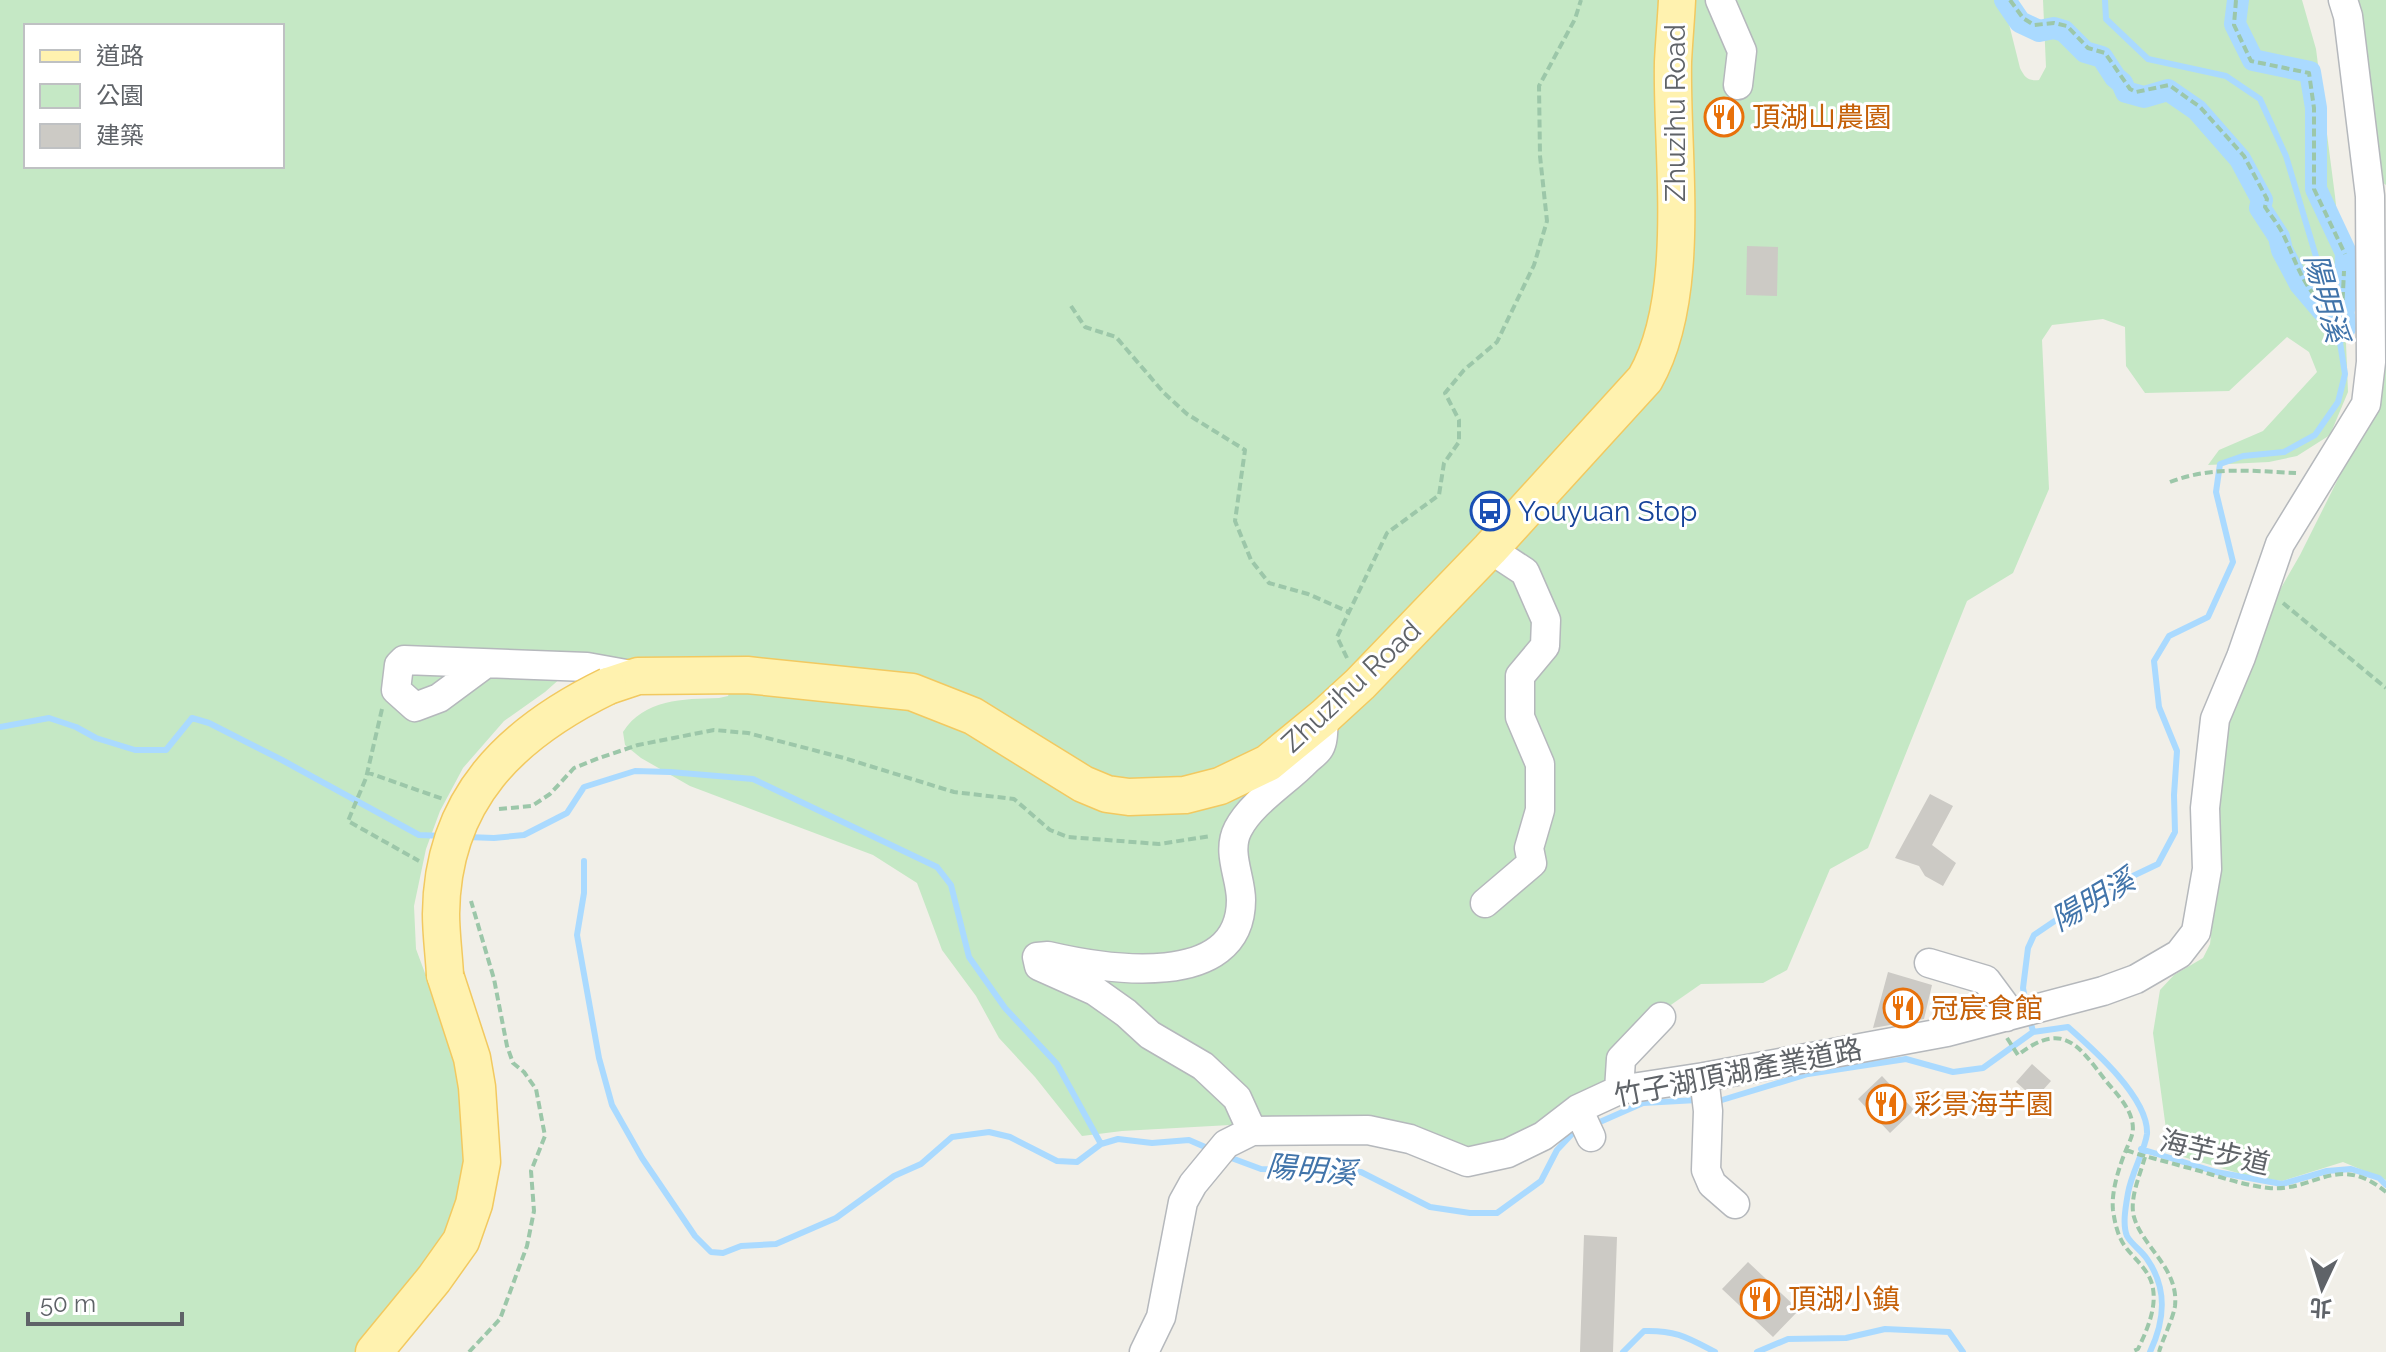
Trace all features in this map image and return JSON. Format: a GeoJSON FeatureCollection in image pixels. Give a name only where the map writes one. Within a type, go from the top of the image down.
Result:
{"type":"FeatureCollection","features":[{"type":"Feature","properties":{"kind":"main road","name":"Zhuzihu Road"},"geometry":{"type":"LineString","coordinates":[[623,681],[747,675],[912,692],[973,716],[1083,784],[1107,794],[1129,797],[1185,795],[1220,786],[1268,763],[1360,684],[1490,549],[1645,379],[1656,360],[1666,329],[1674,267],[1676,148],[1673,63],[1677,0]]}},
{"type":"Feature","properties":{"kind":"main road"},"geometry":{"type":"LineString","coordinates":[[374,1352],[461,1241],[474,1204],[482,1162],[474,1072],[445,975],[441,913],[445,873],[455,838],[467,806],[501,757],[531,731],[571,704],[623,681]]}},
{"type":"Feature","properties":{"kind":"street"},"geometry":{"type":"LineString","coordinates":[[1720,0],[1742,51],[1738,85]]}},
{"type":"Feature","properties":{"kind":"street"},"geometry":{"type":"LineString","coordinates":[[2343,0],[2378,202]]}},
{"type":"Feature","properties":{"kind":"street","name":"竹子湖頂湖產業道路"},"geometry":{"type":"LineString","coordinates":[[1144,1352],[1161,1317],[1183,1202],[1193,1184],[1219,1152],[1252,1131],[1368,1130],[1410,1139],[1467,1162],[1508,1153],[1543,1136],[1578,1109],[1619,1090],[1706,1093],[1947,1032],[2018,1019],[2136,979],[2179,954],[2196,932],[2207,869],[2205,808],[2215,719],[2228,692],[2280,544],[2366,404],[2371,362],[2378,202]]}},
{"type":"Feature","properties":{"kind":"street"},"geometry":{"type":"LineString","coordinates":[[1485,903],[1532,863],[1529,848],[1540,810],[1540,764],[1520,717],[1520,676],[1545,646],[1546,620],[1525,572],[1490,549]]}},
{"type":"Feature","properties":{"kind":"street"},"geometry":{"type":"LineString","coordinates":[[396,690],[399,665],[404,660],[587,667],[623,681]]}},
{"type":"Feature","properties":{"kind":"street"},"geometry":{"type":"LineString","coordinates":[[1252,1131],[1237,1098],[1203,1066],[1150,1035],[1095,991],[1039,966],[1037,957],[1048,956],[1122,969],[1166,969],[1206,957],[1228,940],[1240,921],[1241,898],[1232,847],[1238,828],[1257,805],[1320,748],[1324,717]]}},
{"type":"Feature","properties":{"kind":"street"},"geometry":{"type":"LineString","coordinates":[[1929,963],[1986,980],[2018,1019]]}},
{"type":"Feature","properties":{"kind":"street"},"geometry":{"type":"LineString","coordinates":[[1619,1090],[1621,1059],[1661,1017]]}},
{"type":"Feature","properties":{"kind":"street"},"geometry":{"type":"LineString","coordinates":[[1706,1093],[1706,1170],[1712,1184],[1735,1204]]}},
{"type":"Feature","properties":{"kind":"street"},"geometry":{"type":"LineString","coordinates":[[1578,1109],[1591,1137]]}},
{"type":"Feature","properties":{"kind":"path"},"geometry":{"type":"LineString","coordinates":[[1360,684],[1337,637],[1387,533],[1439,495],[1444,463],[1459,442],[1459,420],[1445,393],[1464,370],[1497,342],[1534,265],[1547,221],[1540,156],[1539,86],[1575,19],[1581,0]]}},
{"type":"Feature","properties":{"kind":"path"},"geometry":{"type":"LineString","coordinates":[[2010,0],[2023,18],[2034,25],[2054,23],[2067,26],[2088,48],[2105,53],[2130,89],[2143,93],[2169,85],[2200,107],[2244,156],[2267,199],[2265,207],[2284,235],[2287,248],[2304,281],[2327,308],[2340,312],[2345,253],[2314,189],[2314,108],[2309,73],[2251,61],[2234,25],[2236,0]]}},
{"type":"Feature","properties":{"kind":"path"},"geometry":{"type":"LineString","coordinates":[[1071,306],[1085,327],[1116,337],[1164,393],[1187,414],[1245,450],[1235,521],[1251,560],[1269,583],[1308,594],[1349,612]]}},
{"type":"Feature","properties":{"kind":"path"},"geometry":{"type":"LineString","coordinates":[[2170,482],[2191,473],[2213,470],[2323,475]]}},
{"type":"Feature","properties":{"kind":"path"},"geometry":{"type":"LineString","coordinates":[[2266,588],[2386,688]]}},
{"type":"Feature","properties":{"kind":"path"},"geometry":{"type":"LineString","coordinates":[[350,816],[366,775],[383,706],[382,694],[396,690]]}},
{"type":"Feature","properties":{"kind":"path"},"geometry":{"type":"LineString","coordinates":[[488,809],[510,810],[532,806],[550,794],[574,768],[638,745],[714,730],[748,733],[954,792],[1014,799],[1050,830],[1068,837],[1159,844],[1208,837],[1238,828]]}},
{"type":"Feature","properties":{"kind":"path"},"geometry":{"type":"LineString","coordinates":[[366,775],[452,802]]}},
{"type":"Feature","properties":{"kind":"path","name":"海芋步道"},"geometry":{"type":"LineString","coordinates":[[2018,1019],[2018,1055],[2034,1043],[2056,1039],[2071,1041],[2083,1051],[2128,1109],[2133,1121],[2133,1136],[2126,1150],[2113,1204],[2116,1228],[2126,1248],[2142,1265],[2152,1284],[2153,1295],[2149,1325],[2138,1349],[2131,1352]]}},
{"type":"Feature","properties":{"kind":"path","name":"海芋步道"},"geometry":{"type":"LineString","coordinates":[[2126,1150],[2268,1188],[2285,1188],[2316,1178],[2348,1173],[2371,1179],[2386,1192]]}},
{"type":"Feature","properties":{"kind":"path"},"geometry":{"type":"LineString","coordinates":[[2145,1157],[2134,1197],[2134,1216],[2162,1260],[2172,1283],[2175,1311],[2159,1352]]}},
{"type":"Feature","properties":{"kind":"green space"},"geometry":{"type":"Polygon","coordinates":[[[0,0],[2003,0],[2020,68],[2027,78],[2039,80],[2046,67],[2043,0],[2302,0],[2316,49],[2343,270],[2348,392],[2330,435],[2297,456],[2269,462],[2208,465],[2219,450],[2263,431],[2317,372],[2309,352],[2287,337],[2229,391],[2145,393],[2126,366],[2125,327],[2103,319],[2052,325],[2042,340],[2049,489],[2013,573],[1967,601],[1868,848],[1830,869],[1787,970],[1763,983],[1701,984],[1655,1016],[1607,1085],[1504,1143],[1474,1150],[1266,1123],[1082,1136],[999,1038],[976,996],[942,950],[917,883],[873,855],[690,786],[641,758],[625,745],[623,732],[642,713],[678,700],[728,696],[732,686],[580,661],[545,692],[504,721],[463,768],[440,811],[426,849],[414,906],[416,949],[457,1059],[468,1151],[463,1204],[419,1281],[359,1352],[0,1352],[0,0]]]}},
{"type":"Feature","properties":{"kind":"green space"},"geometry":{"type":"Polygon","coordinates":[[[2354,0],[2386,0],[2386,185],[2382,182],[2354,0]]]}},
{"type":"Feature","properties":{"kind":"green space"},"geometry":{"type":"Polygon","coordinates":[[[2386,285],[2386,1180],[2343,1162],[2282,1181],[2248,1176],[2163,1151],[2166,1129],[2153,1033],[2160,990],[2174,975],[2203,958],[2210,944],[2216,892],[2220,775],[2229,725],[2281,588],[2374,407],[2386,285]]]}},
{"type":"Feature","properties":{"kind":"building"},"geometry":{"type":"Polygon","coordinates":[[[1747,246],[1778,247],[1777,296],[1746,295],[1747,246]]]}},
{"type":"Feature","properties":{"kind":"building"},"geometry":{"type":"Polygon","coordinates":[[[1930,794],[1953,806],[1932,845],[1956,863],[1943,886],[1925,876],[1919,866],[1895,858],[1930,794]]]}},
{"type":"Feature","properties":{"kind":"building","name":"冠宸食館"},"geometry":{"type":"Polygon","coordinates":[[[1888,972],[1932,985],[1924,1019],[1873,1028],[1888,972]]]}},
{"type":"Feature","properties":{"kind":"building"},"geometry":{"type":"Polygon","coordinates":[[[2032,1064],[2051,1081],[2035,1099],[2016,1082],[2032,1064]]]}},
{"type":"Feature","properties":{"kind":"building","name":"彩景海芋園"},"geometry":{"type":"Polygon","coordinates":[[[1882,1076],[1914,1110],[1890,1133],[1858,1099],[1882,1076]]]}},
{"type":"Feature","properties":{"kind":"building"},"geometry":{"type":"Polygon","coordinates":[[[1584,1235],[1617,1237],[1613,1352],[1580,1352],[1584,1235]]]}},
{"type":"Feature","properties":{"kind":"building","name":"頂湖小鎮"},"geometry":{"type":"Polygon","coordinates":[[[1748,1262],[1799,1310],[1773,1337],[1722,1289],[1748,1262]]]}},
{"type":"Feature","properties":{"kind":"waterway"},"geometry":{"type":"LineString","coordinates":[[2005,0],[2020,22],[2039,31],[2054,28],[2064,31],[2085,52],[2102,57],[2126,92],[2144,97],[2168,90],[2197,110],[2240,159],[2262,200],[2260,208],[2279,237],[2282,250],[2300,284],[2323,311],[2334,315]]}},
{"type":"Feature","properties":{"kind":"waterway","name":"陽明溪"},"geometry":{"type":"LineString","coordinates":[[2026,1004],[2023,988],[2028,948],[2034,935],[2093,895],[2158,864],[2175,832],[2177,751],[2159,707],[2154,661],[2169,636],[2208,617],[2233,562],[2216,492],[2220,464],[2243,456],[2284,452],[2315,435],[2338,402],[2345,374],[2338,330],[2286,156],[2260,99],[2226,76],[2148,59],[2106,19],[2105,0]]}},
{"type":"Feature","properties":{"kind":"waterway"},"geometry":{"type":"LineString","coordinates":[[2238,0],[2235,24],[2253,60],[2310,72],[2316,108],[2316,189],[2346,253],[2344,310]]}},
{"type":"Feature","properties":{"kind":"waterway"},"geometry":{"type":"LineString","coordinates":[[2338,333],[2345,328],[2344,315]]}},
{"type":"Feature","properties":{"kind":"waterway"},"geometry":{"type":"LineString","coordinates":[[0,727],[49,718],[135,750],[166,750],[192,718],[209,723],[282,760],[419,835],[444,836]]}},
{"type":"Feature","properties":{"kind":"waterway"},"geometry":{"type":"LineString","coordinates":[[467,837],[524,835],[567,813],[584,787],[635,771],[670,772],[753,779],[937,867],[951,885],[969,957],[1005,1008],[1057,1064],[1101,1144]]}},
{"type":"Feature","properties":{"kind":"waterway"},"geometry":{"type":"LineString","coordinates":[[584,861],[584,893],[577,935],[599,1058],[612,1105],[642,1158],[695,1236],[711,1252],[723,1253],[741,1246],[776,1244],[836,1218],[894,1176],[921,1164],[952,1137],[989,1132],[1010,1137],[1057,1161],[1077,1162],[1101,1144],[1118,1139],[1152,1143],[1189,1140],[1212,1150]]}},
{"type":"Feature","properties":{"kind":"waterway","name":"陽明溪"},"geometry":{"type":"LineString","coordinates":[[1712,1100],[1722,1100],[1808,1074],[1906,1059],[1953,1072],[1983,1068],[2033,1032],[2030,1019]]}},
{"type":"Feature","properties":{"kind":"waterway"},"geometry":{"type":"LineString","coordinates":[[2033,1032],[2068,1027],[2118,1075],[2139,1105],[2145,1120],[2146,1140],[2130,1186],[2125,1220],[2127,1236],[2154,1270],[2161,1293],[2159,1328],[2150,1352]]}},
{"type":"Feature","properties":{"kind":"waterway","name":"陽明溪"},"geometry":{"type":"LineString","coordinates":[[1593,1125],[1643,1103],[1697,1100]]}},
{"type":"Feature","properties":{"kind":"waterway","name":"陽明溪"},"geometry":{"type":"LineString","coordinates":[[1226,1156],[1261,1169],[1361,1172],[1430,1207],[1470,1213],[1497,1213],[1541,1181],[1557,1150],[1579,1131]]}},
{"type":"Feature","properties":{"kind":"waterway"},"geometry":{"type":"LineString","coordinates":[[2141,1149],[2216,1172],[2282,1184],[2327,1171],[2351,1169],[2379,1178],[2386,1185]]}},
{"type":"Feature","properties":{"kind":"waterway"},"geometry":{"type":"LineString","coordinates":[[1757,1352],[1788,1339],[1846,1338],[1885,1329],[1949,1332],[1963,1352]]}},
{"type":"Feature","properties":{"kind":"waterway"},"geometry":{"type":"LineString","coordinates":[[1623,1352],[1644,1331],[1673,1334],[1715,1352]]}},
{"type":"Feature","properties":{"kind":"place","name":"頂湖山農園"},"geometry":{"type":"Point","coordinates":[1724,117]}},
{"type":"Feature","properties":{"kind":"place","name":"Youyuan Stop"},"geometry":{"type":"Point","coordinates":[1490,511]}},
{"type":"Feature","properties":{"kind":"place","name":"冠宸食館"},"geometry":{"type":"Point","coordinates":[1903,1008]}},
{"type":"Feature","properties":{"kind":"place","name":"彩景海芋園"},"geometry":{"type":"Point","coordinates":[1886,1104]}},
{"type":"Feature","properties":{"kind":"place","name":"頂湖小鎮"},"geometry":{"type":"Point","coordinates":[1760,1299]}}]}
